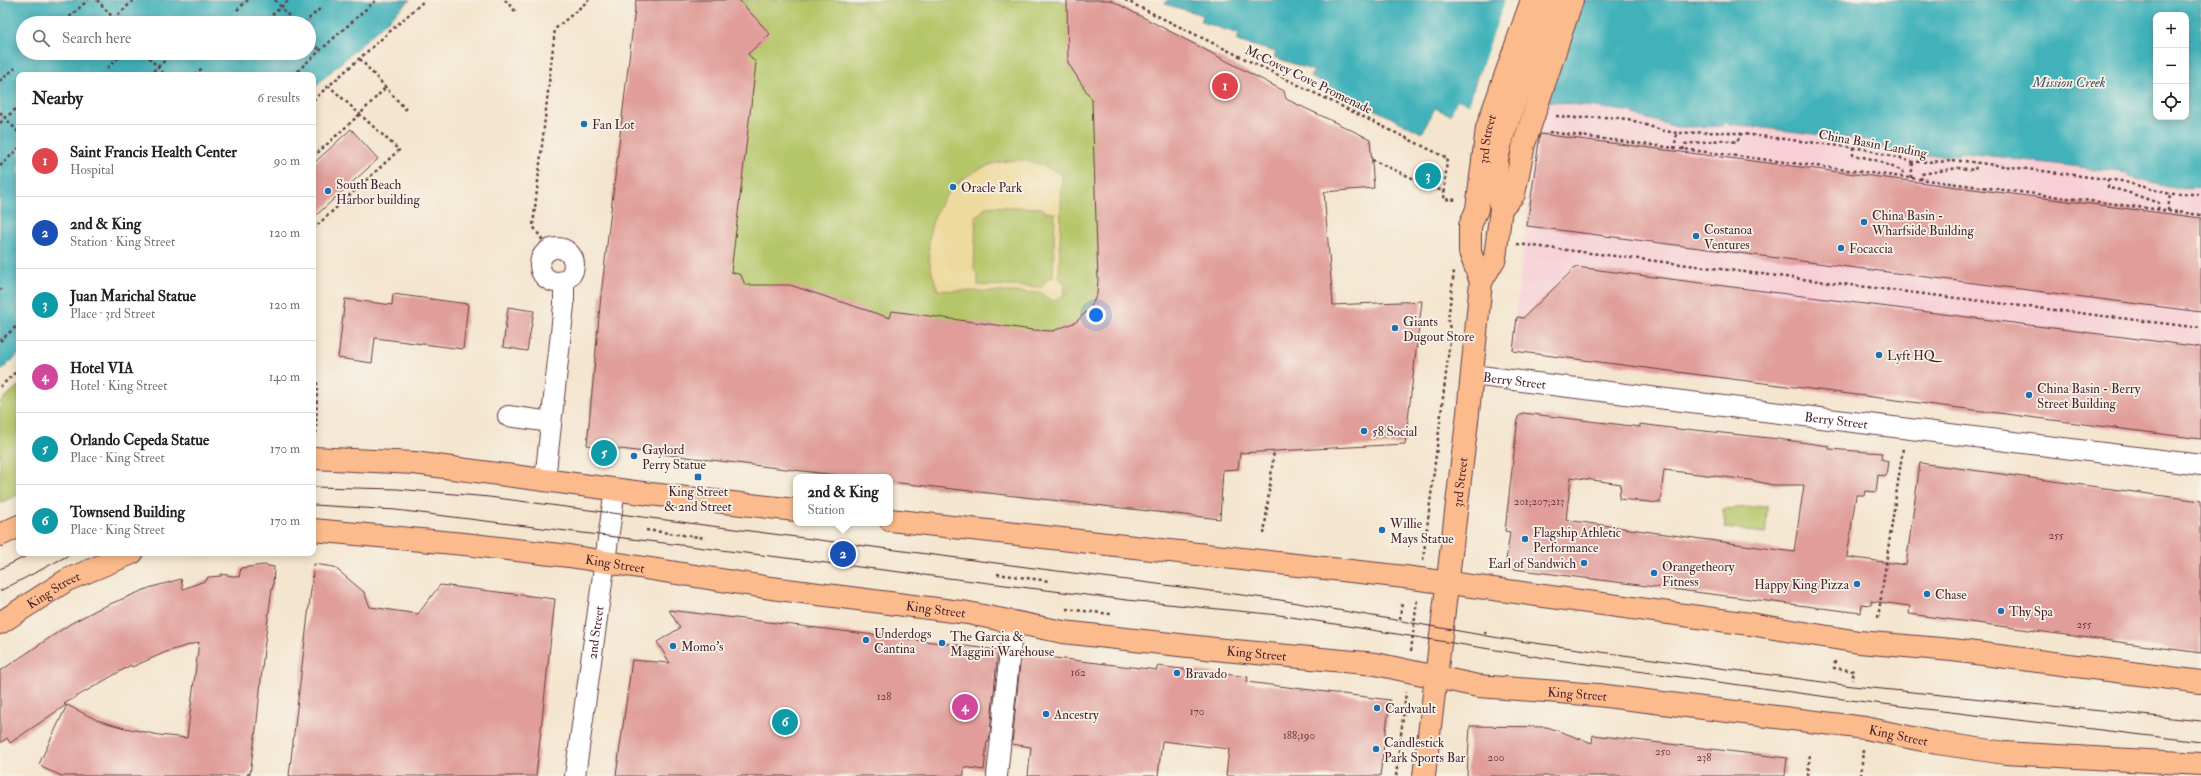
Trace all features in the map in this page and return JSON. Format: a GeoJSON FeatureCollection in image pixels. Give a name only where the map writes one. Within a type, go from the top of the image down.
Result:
{"type":"FeatureCollection","features":[{"type":"Feature","properties":{"kind":"main road","name":"3rd Street"},"geometry":{"type":"LineString","coordinates":[[1424,776],[1472,375],[1481,282],[1494,258],[1501,208],[1514,194],[1524,144],[1523,84],[1532,0]]}},
{"type":"Feature","properties":{"kind":"main road","name":"3rd Street"},"geometry":{"type":"LineString","coordinates":[[1523,84],[1552,0]]}},
{"type":"Feature","properties":{"kind":"main road","name":"3rd Street"},"geometry":{"type":"LineString","coordinates":[[1481,282],[1470,252],[1470,226],[1477,209],[1487,128],[1523,84],[1572,0]]}},
{"type":"Feature","properties":{"kind":"main road"},"geometry":{"type":"LineString","coordinates":[[316,448],[545,480],[793,510]]}},
{"type":"Feature","properties":{"kind":"main road"},"geometry":{"type":"LineString","coordinates":[[893,520],[1420,579],[1750,624],[1859,642],[1952,650],[2201,682]]}},
{"type":"Feature","properties":{"kind":"main road"},"geometry":{"type":"LineString","coordinates":[[0,535],[16,527]]}},
{"type":"Feature","properties":{"kind":"main road","name":"King Street"},"geometry":{"type":"LineString","coordinates":[[316,530],[464,544],[605,562],[771,588],[968,613],[1063,632],[1224,650],[1376,664],[1478,686],[1598,695],[1866,728],[2005,753],[2201,764]]}},
{"type":"Feature","properties":{"kind":"main road","name":"King Street"},"geometry":{"type":"LineString","coordinates":[[0,623],[67,580],[125,556]]}},
{"type":"Feature","properties":{"kind":"street"},"geometry":{"type":"LineString","coordinates":[[545,480],[564,305],[564,281],[574,271],[573,257],[562,249],[549,250]]}},
{"type":"Feature","properties":{"kind":"street","name":"Berry Street"},"geometry":{"type":"LineString","coordinates":[[1472,375],[2201,465]]}},
{"type":"Feature","properties":{"kind":"street"},"geometry":{"type":"LineString","coordinates":[[508,416],[551,422]]}},
{"type":"Feature","properties":{"kind":"street","name":"2nd Street"},"geometry":{"type":"LineString","coordinates":[[575,776],[615,489]]}},
{"type":"Feature","properties":{"kind":"street"},"geometry":{"type":"LineString","coordinates":[[997,776],[1013,622]]}},
{"type":"Feature","properties":{"kind":"path"},"geometry":{"type":"LineString","coordinates":[[70,16],[88,0]]}},
{"type":"Feature","properties":{"kind":"path"},"geometry":{"type":"LineString","coordinates":[[97,0],[112,16]]}},
{"type":"Feature","properties":{"kind":"path"},"geometry":{"type":"LineString","coordinates":[[117,16],[134,0]]}},
{"type":"Feature","properties":{"kind":"path"},"geometry":{"type":"LineString","coordinates":[[237,10],[248,0]]}},
{"type":"Feature","properties":{"kind":"path"},"geometry":{"type":"LineString","coordinates":[[274,0],[289,16]]}},
{"type":"Feature","properties":{"kind":"path"},"geometry":{"type":"LineString","coordinates":[[271,16],[289,0]]}},
{"type":"Feature","properties":{"kind":"path"},"geometry":{"type":"LineString","coordinates":[[316,54],[376,0]]}},
{"type":"Feature","properties":{"kind":"path"},"geometry":{"type":"LineString","coordinates":[[316,97],[426,0]]}},
{"type":"Feature","properties":{"kind":"path"},"geometry":{"type":"LineString","coordinates":[[505,0],[516,12]]}},
{"type":"Feature","properties":{"kind":"path"},"geometry":{"type":"LineString","coordinates":[[549,250],[533,226],[555,29],[589,0]]}},
{"type":"Feature","properties":{"kind":"path","name":"McCovey Cove Promenade"},"geometry":{"type":"LineString","coordinates":[[1125,0],[1447,158],[1444,199],[1461,201]]}},
{"type":"Feature","properties":{"kind":"path"},"geometry":{"type":"LineString","coordinates":[[312,16],[322,7]]}},
{"type":"Feature","properties":{"kind":"path"},"geometry":{"type":"LineString","coordinates":[[316,46],[320,50]]}},
{"type":"Feature","properties":{"kind":"path"},"geometry":{"type":"LineString","coordinates":[[360,59],[408,112]]}},
{"type":"Feature","properties":{"kind":"path"},"geometry":{"type":"LineString","coordinates":[[107,68],[116,60]]}},
{"type":"Feature","properties":{"kind":"path"},"geometry":{"type":"LineString","coordinates":[[151,60],[162,72]]}},
{"type":"Feature","properties":{"kind":"path"},"geometry":{"type":"LineString","coordinates":[[152,72],[165,60]]}},
{"type":"Feature","properties":{"kind":"path"},"geometry":{"type":"LineString","coordinates":[[296,72],[309,60]]}},
{"type":"Feature","properties":{"kind":"path"},"geometry":{"type":"LineString","coordinates":[[198,72],[203,67]]}},
{"type":"Feature","properties":{"kind":"path"},"geometry":{"type":"LineString","coordinates":[[0,81],[15,68]]}},
{"type":"Feature","properties":{"kind":"path"},"geometry":{"type":"LineString","coordinates":[[316,226],[399,150],[329,86]]}},
{"type":"Feature","properties":{"kind":"path"},"geometry":{"type":"LineString","coordinates":[[316,154],[360,114],[386,87]]}},
{"type":"Feature","properties":{"kind":"path"},"geometry":{"type":"LineString","coordinates":[[0,123],[16,109]]}},
{"type":"Feature","properties":{"kind":"path"},"geometry":{"type":"LineString","coordinates":[[0,112],[16,130]]}},
{"type":"Feature","properties":{"kind":"path","name":"China Basin Landing"},"geometry":{"type":"LineString","coordinates":[[1549,115],[1576,118],[1608,117],[1628,120],[1664,131],[1677,133],[1727,132],[1853,147],[1913,162],[1977,163],[2108,179],[2170,194],[2201,194]]}},
{"type":"Feature","properties":{"kind":"path"},"geometry":{"type":"LineString","coordinates":[[1549,132],[2201,215]]}},
{"type":"Feature","properties":{"kind":"path"},"geometry":{"type":"LineString","coordinates":[[1674,149],[1677,133]]}},
{"type":"Feature","properties":{"kind":"path"},"geometry":{"type":"LineString","coordinates":[[1683,150],[1685,144],[1721,140],[1737,142],[1741,134]]}},
{"type":"Feature","properties":{"kind":"path"},"geometry":{"type":"LineString","coordinates":[[1853,147],[1853,155],[1872,159],[1903,171],[1902,177]]}},
{"type":"Feature","properties":{"kind":"path"},"geometry":{"type":"LineString","coordinates":[[0,166],[16,151]]}},
{"type":"Feature","properties":{"kind":"path"},"geometry":{"type":"LineString","coordinates":[[1372,160],[1444,192]]}},
{"type":"Feature","properties":{"kind":"path"},"geometry":{"type":"LineString","coordinates":[[1910,178],[1913,162]]}},
{"type":"Feature","properties":{"kind":"path"},"geometry":{"type":"LineString","coordinates":[[1921,180],[1922,174],[1958,168],[1975,170],[1977,163]]}},
{"type":"Feature","properties":{"kind":"path"},"geometry":{"type":"LineString","coordinates":[[2108,179],[2108,188],[2125,190],[2159,203],[2158,210]]}},
{"type":"Feature","properties":{"kind":"path"},"geometry":{"type":"LineString","coordinates":[[2168,211],[2170,194]]}},
{"type":"Feature","properties":{"kind":"path"},"geometry":{"type":"LineString","coordinates":[[1527,245],[2201,328]]}},
{"type":"Feature","properties":{"kind":"path"},"geometry":{"type":"LineString","coordinates":[[1396,776],[1451,332],[1448,320],[1454,267]]}},
{"type":"Feature","properties":{"kind":"path"},"geometry":{"type":"LineString","coordinates":[[0,341],[16,327]]}},
{"type":"Feature","properties":{"kind":"path"},"geometry":{"type":"LineString","coordinates":[[0,387],[16,372]]}},
{"type":"Feature","properties":{"kind":"path"},"geometry":{"type":"LineString","coordinates":[[316,381],[316,404]]}},
{"type":"Feature","properties":{"kind":"path"},"geometry":{"type":"LineString","coordinates":[[1878,618],[1905,428]]}},
{"type":"Feature","properties":{"kind":"path"},"geometry":{"type":"LineString","coordinates":[[1264,534],[1274,451]]}},
{"type":"Feature","properties":{"kind":"path"},"geometry":{"type":"LineString","coordinates":[[646,530],[706,538]]}},
{"type":"Feature","properties":{"kind":"path"},"geometry":{"type":"LineString","coordinates":[[997,574],[1049,581]]}},
{"type":"Feature","properties":{"kind":"path"},"geometry":{"type":"LineString","coordinates":[[1400,619],[1402,602]]}},
{"type":"Feature","properties":{"kind":"path"},"geometry":{"type":"LineString","coordinates":[[1066,609],[1084,611]]}},
{"type":"Feature","properties":{"kind":"path"},"geometry":{"type":"LineString","coordinates":[[1485,634],[1486,629]]}},
{"type":"Feature","properties":{"kind":"path"},"geometry":{"type":"LineString","coordinates":[[1835,661],[1834,668],[1854,671],[1852,680]]}},
{"type":"Feature","properties":{"kind":"path"},"geometry":{"type":"LineString","coordinates":[[1808,776],[1810,752]]}},
{"type":"Feature","properties":{"kind":"path"},"geometry":{"type":"LineString","coordinates":[[1860,776],[1862,758]]}},
{"type":"Feature","properties":{"kind":"shaded area"},"geometry":{"type":"Polygon","coordinates":[[[1547,101],[1635,112],[1634,115],[1677,127],[1721,126],[1722,122],[1872,141],[1872,145],[1913,156],[1958,155],[1959,152],[2128,173],[2139,180],[2161,186],[2182,189],[2201,188],[2201,440],[1511,352],[1537,134],[1547,101]]]}},
{"type":"Feature","properties":{"kind":"green space","name":"Oracle Park"},"geometry":{"type":"Polygon","coordinates":[[[701,0],[1060,0],[1242,83],[1188,475],[1223,478],[1220,519],[893,482],[893,474],[827,474],[587,445],[601,295],[629,300],[701,0]]]}},
{"type":"Feature","properties":{"kind":"green space"},"geometry":{"type":"Polygon","coordinates":[[[16,388],[16,495],[0,503],[0,402],[16,388]]]}},
{"type":"Feature","properties":{"kind":"green space"},"geometry":{"type":"Polygon","coordinates":[[[1767,506],[1766,533],[1725,528],[1723,509],[1767,506]]]}},
{"type":"Feature","properties":{"kind":"sand"},"geometry":{"type":"Polygon","coordinates":[[[1021,160],[1042,165],[1062,174],[1059,278],[1065,284],[1064,295],[1054,301],[1046,298],[1042,293],[938,290],[929,259],[930,235],[934,217],[942,201],[954,187],[968,176],[984,167],[1002,162],[1021,160]],[[986,206],[982,212],[976,215],[974,269],[978,276],[978,285],[1042,287],[1046,280],[1053,277],[1055,213],[1046,212],[1041,208],[986,206]]]}},
{"type":"Feature","properties":{"kind":"water"},"geometry":{"type":"Polygon","coordinates":[[[0,0],[410,0],[316,85],[316,72],[16,72],[16,357],[0,371],[0,0]]]}},
{"type":"Feature","properties":{"kind":"water","name":"Mission Creek"},"geometry":{"type":"Polygon","coordinates":[[[1167,0],[2201,0],[2201,188],[2173,188],[2128,176],[2128,173],[1959,152],[1958,155],[1913,156],[1872,145],[1872,141],[1722,123],[1722,126],[1677,127],[1634,115],[1634,112],[1547,101],[1548,97],[1478,73],[1469,104],[1457,100],[1451,115],[1435,108],[1422,133],[1310,77],[1314,71],[1274,57],[1276,52],[1237,41],[1239,34],[1201,22],[1203,15],[1165,4],[1167,0]]]}},
{"type":"Feature","properties":{"kind":"pier"},"geometry":{"type":"Polygon","coordinates":[[[1505,0],[1583,0],[1549,97],[1535,95],[1479,76],[1470,105],[1458,102],[1453,116],[1450,117],[1457,100],[1469,104],[1505,0]]]}},
{"type":"Feature","properties":{"kind":"building","name":"Oracle Park"},"geometry":{"type":"Polygon","coordinates":[[[636,0],[739,0],[770,34],[748,54],[756,63],[731,272],[741,275],[745,285],[790,285],[890,318],[892,311],[1033,330],[1053,331],[1076,322],[1091,307],[1097,294],[1098,280],[1092,100],[1068,63],[1067,0],[1110,0],[1284,91],[1286,99],[1370,139],[1374,188],[1324,192],[1333,305],[1422,301],[1405,444],[1240,453],[1238,469],[1223,470],[1220,519],[893,482],[893,474],[827,474],[587,445],[601,295],[636,0]]]}},
{"type":"Feature","properties":{"kind":"building","name":"South Beach Harbor building"},"geometry":{"type":"Polygon","coordinates":[[[351,129],[378,159],[316,215],[316,161],[351,129]]]}},
{"type":"Feature","properties":{"kind":"building","name":"China Basin - Wharfside Building"},"geometry":{"type":"Polygon","coordinates":[[[1540,134],[2201,218],[2201,312],[1527,226],[1540,134]]]}},
{"type":"Feature","properties":{"kind":"building","name":"China Basin - Berry Street Building"},"geometry":{"type":"Polygon","coordinates":[[[1576,267],[2201,347],[2201,439],[1513,351],[1517,317],[1523,318],[1576,267]]]}},
{"type":"Feature","properties":{"kind":"building"},"geometry":{"type":"Polygon","coordinates":[[[393,294],[468,304],[463,349],[375,338],[372,363],[338,358],[345,299],[392,305],[393,294]]]}},
{"type":"Feature","properties":{"kind":"building"},"geometry":{"type":"Polygon","coordinates":[[[508,307],[534,311],[527,351],[503,347],[508,307]]]}},
{"type":"Feature","properties":{"kind":"building"},"geometry":{"type":"Polygon","coordinates":[[[1523,413],[1640,427],[1640,424],[1778,439],[1829,446],[1829,449],[1882,453],[1881,459],[1888,461],[1886,476],[1878,475],[1876,492],[1865,491],[1864,495],[1856,495],[1847,557],[1906,565],[1920,463],[2201,501],[2201,653],[1909,614],[1910,606],[1871,601],[1871,605],[1862,604],[1861,613],[1505,568],[1510,532],[1505,531],[1518,417],[1523,413]],[[1664,470],[1660,503],[1619,499],[1621,484],[1571,477],[1566,520],[1794,552],[1804,485],[1773,485],[1750,480],[1664,470]]]}},
{"type":"Feature","properties":{"kind":"building"},"geometry":{"type":"Polygon","coordinates":[[[314,564],[334,567],[364,592],[370,607],[418,614],[440,585],[555,599],[536,776],[289,776],[314,564]]]}},
{"type":"Feature","properties":{"kind":"building"},"geometry":{"type":"Polygon","coordinates":[[[264,565],[274,567],[273,588],[264,649],[250,774],[248,773],[247,776],[62,776],[43,768],[39,764],[67,705],[97,720],[121,727],[159,735],[187,738],[199,642],[166,652],[132,667],[131,665],[64,704],[66,705],[10,743],[7,738],[0,743],[0,671],[70,624],[98,609],[149,588],[181,579],[183,589],[207,580],[208,577],[221,576],[221,574],[239,577],[241,568],[264,565]]]}},
{"type":"Feature","properties":{"kind":"building"},"geometry":{"type":"Polygon","coordinates":[[[669,610],[998,650],[989,742],[987,742],[984,770],[964,767],[964,776],[616,776],[632,660],[670,663],[657,642],[680,628],[669,610]]]}},
{"type":"Feature","properties":{"kind":"building"},"geometry":{"type":"Polygon","coordinates":[[[1021,654],[1157,670],[1157,666],[1248,677],[1247,682],[1390,700],[1380,776],[1226,776],[1229,749],[1162,741],[1158,776],[1028,776],[1031,747],[1012,744],[1021,654]]]}},
{"type":"Feature","properties":{"kind":"building"},"geometry":{"type":"Polygon","coordinates":[[[1470,726],[1547,727],[1592,743],[1593,735],[1787,758],[1785,776],[1467,776],[1470,726]]]}},
{"type":"Feature","properties":{"kind":"tram line"},"geometry":{"type":"LineString","coordinates":[[316,487],[397,489],[489,497],[1280,600],[1505,639],[1852,686],[2201,721]]}},
{"type":"Feature","properties":{"kind":"tram line"},"geometry":{"type":"LineString","coordinates":[[316,505],[396,510],[1127,600],[1279,615],[1564,661],[1850,700],[2201,742]]}},
{"type":"Feature","properties":{"kind":"tram line"},"geometry":{"type":"LineString","coordinates":[[0,569],[27,556]]}},
{"type":"Feature","properties":{"kind":"tram line"},"geometry":{"type":"LineString","coordinates":[[0,591],[67,556]]}},
{"type":"Feature","properties":{"kind":"place","name":"Saint Francis Health Center"},"geometry":{"type":"Point","coordinates":[1225,86]}},
{"type":"Feature","properties":{"kind":"place","name":"Fan Lot"},"geometry":{"type":"Point","coordinates":[584,124]}},
{"type":"Feature","properties":{"kind":"place","name":"Juan Marichal Statue"},"geometry":{"type":"Point","coordinates":[1428,176]}},
{"type":"Feature","properties":{"kind":"place","name":"Oracle Park"},"geometry":{"type":"Point","coordinates":[953,187]}},
{"type":"Feature","properties":{"kind":"place","name":"South Beach Harbor building"},"geometry":{"type":"Point","coordinates":[328,191]}},
{"type":"Feature","properties":{"kind":"place","name":"China Basin - Wharfside Building"},"geometry":{"type":"Point","coordinates":[1864,222]}},
{"type":"Feature","properties":{"kind":"place","name":"Costanoa Ventures"},"geometry":{"type":"Point","coordinates":[1696,236]}},
{"type":"Feature","properties":{"kind":"place","name":"Focaccia"},"geometry":{"type":"Point","coordinates":[1841,248]}},
{"type":"Feature","properties":{"kind":"place","name":"Giants Dugout Store"},"geometry":{"type":"Point","coordinates":[1395,328]}},
{"type":"Feature","properties":{"kind":"place","name":"Lyft HQ"},"geometry":{"type":"Point","coordinates":[1879,355]}},
{"type":"Feature","properties":{"kind":"place","name":"China Basin - Berry Street Building"},"geometry":{"type":"Point","coordinates":[2029,395]}},
{"type":"Feature","properties":{"kind":"place","name":"58 Social"},"geometry":{"type":"Point","coordinates":[1364,431]}},
{"type":"Feature","properties":{"kind":"place","name":"Orlando Cepeda Statue"},"geometry":{"type":"Point","coordinates":[604,453]}},
{"type":"Feature","properties":{"kind":"place","name":"Gaylord Perry Statue"},"geometry":{"type":"Point","coordinates":[634,456]}},
{"type":"Feature","properties":{"kind":"place","name":"King Street & 2nd Street"},"geometry":{"type":"Point","coordinates":[698,477]}},
{"type":"Feature","properties":{"kind":"place","name":"Willie Mays Statue"},"geometry":{"type":"Point","coordinates":[1382,530]}},
{"type":"Feature","properties":{"kind":"place","name":"Flagship Athletic Performance"},"geometry":{"type":"Point","coordinates":[1525,539]}},
{"type":"Feature","properties":{"kind":"place","name":"2nd & King"},"geometry":{"type":"Point","coordinates":[843,554]}},
{"type":"Feature","properties":{"kind":"place","name":"Earl of Sandwich"},"geometry":{"type":"Point","coordinates":[1584,563]}},
{"type":"Feature","properties":{"kind":"place","name":"Orangetheory Fitness"},"geometry":{"type":"Point","coordinates":[1654,573]}},
{"type":"Feature","properties":{"kind":"place","name":"Happy King Pizza"},"geometry":{"type":"Point","coordinates":[1857,584]}},
{"type":"Feature","properties":{"kind":"place","name":"Chase"},"geometry":{"type":"Point","coordinates":[1927,594]}},
{"type":"Feature","properties":{"kind":"place","name":"Thy Spa"},"geometry":{"type":"Point","coordinates":[2001,611]}},
{"type":"Feature","properties":{"kind":"place","name":"Underdogs Cantina"},"geometry":{"type":"Point","coordinates":[866,640]}},
{"type":"Feature","properties":{"kind":"place","name":"The Garcia & Maggini Warehouse"},"geometry":{"type":"Point","coordinates":[942,643]}},
{"type":"Feature","properties":{"kind":"place","name":"Momo's"},"geometry":{"type":"Point","coordinates":[673,646]}},
{"type":"Feature","properties":{"kind":"place","name":"Bravado"},"geometry":{"type":"Point","coordinates":[1177,673]}},
{"type":"Feature","properties":{"kind":"place","name":"Hotel VIA"},"geometry":{"type":"Point","coordinates":[965,707]}},
{"type":"Feature","properties":{"kind":"place","name":"Cardvault"},"geometry":{"type":"Point","coordinates":[1377,708]}},
{"type":"Feature","properties":{"kind":"place","name":"Ancestry"},"geometry":{"type":"Point","coordinates":[1046,714]}},
{"type":"Feature","properties":{"kind":"place","name":"Townsend Building"},"geometry":{"type":"Point","coordinates":[785,722]}},
{"type":"Feature","properties":{"kind":"place","name":"Candlestick Park Sports Bar"},"geometry":{"type":"Point","coordinates":[1376,749]}}]}
